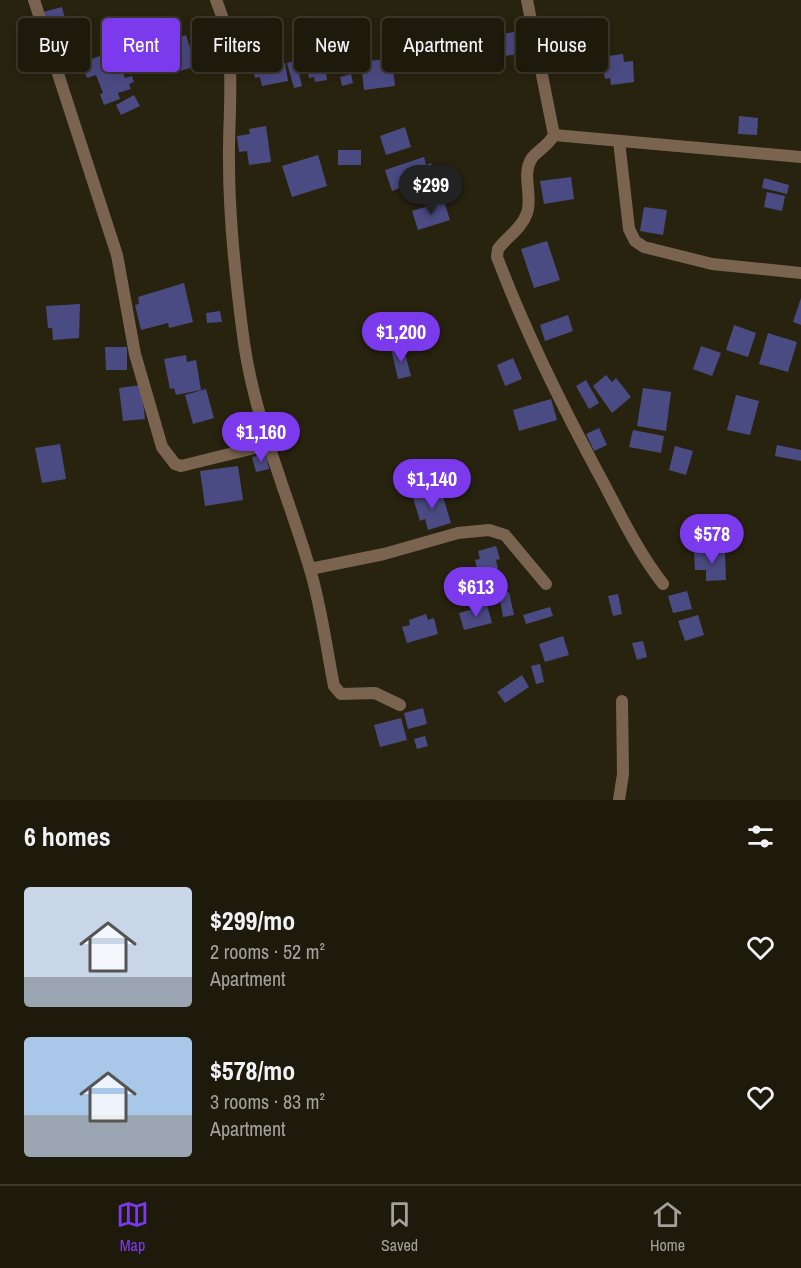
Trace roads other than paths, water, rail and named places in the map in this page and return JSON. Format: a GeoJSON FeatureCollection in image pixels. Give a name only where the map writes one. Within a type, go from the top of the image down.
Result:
{"type":"FeatureCollection","features":[{"type":"Feature","properties":{"kind":"street"},"geometry":{"type":"LineString","coordinates":[[34,0],[117,255],[124,281],[126,310],[135,354],[162,447],[174,464],[181,466],[270,444]]}},
{"type":"Feature","properties":{"kind":"street"},"geometry":{"type":"LineString","coordinates":[[216,0],[226,35],[229,68],[231,208],[244,345],[270,444],[310,569],[337,692],[342,694],[375,693],[400,705]]}},
{"type":"Feature","properties":{"kind":"street"},"geometry":{"type":"LineString","coordinates":[[527,0],[554,135],[547,147],[532,158],[528,168],[529,207],[526,216],[498,249],[497,257],[519,315],[551,385],[624,527],[663,584]]}},
{"type":"Feature","properties":{"kind":"street"},"geometry":{"type":"LineString","coordinates":[[554,135],[801,157]]}},
{"type":"Feature","properties":{"kind":"street"},"geometry":{"type":"LineString","coordinates":[[619,141],[629,229],[635,241],[644,247],[712,264],[801,273]]}},
{"type":"Feature","properties":{"kind":"street"},"geometry":{"type":"LineString","coordinates":[[310,569],[384,554],[458,533],[489,530],[505,536],[546,584]]}},
{"type":"Feature","properties":{"kind":"street"},"geometry":{"type":"LineString","coordinates":[[619,800],[623,774],[622,701]]}}]}
